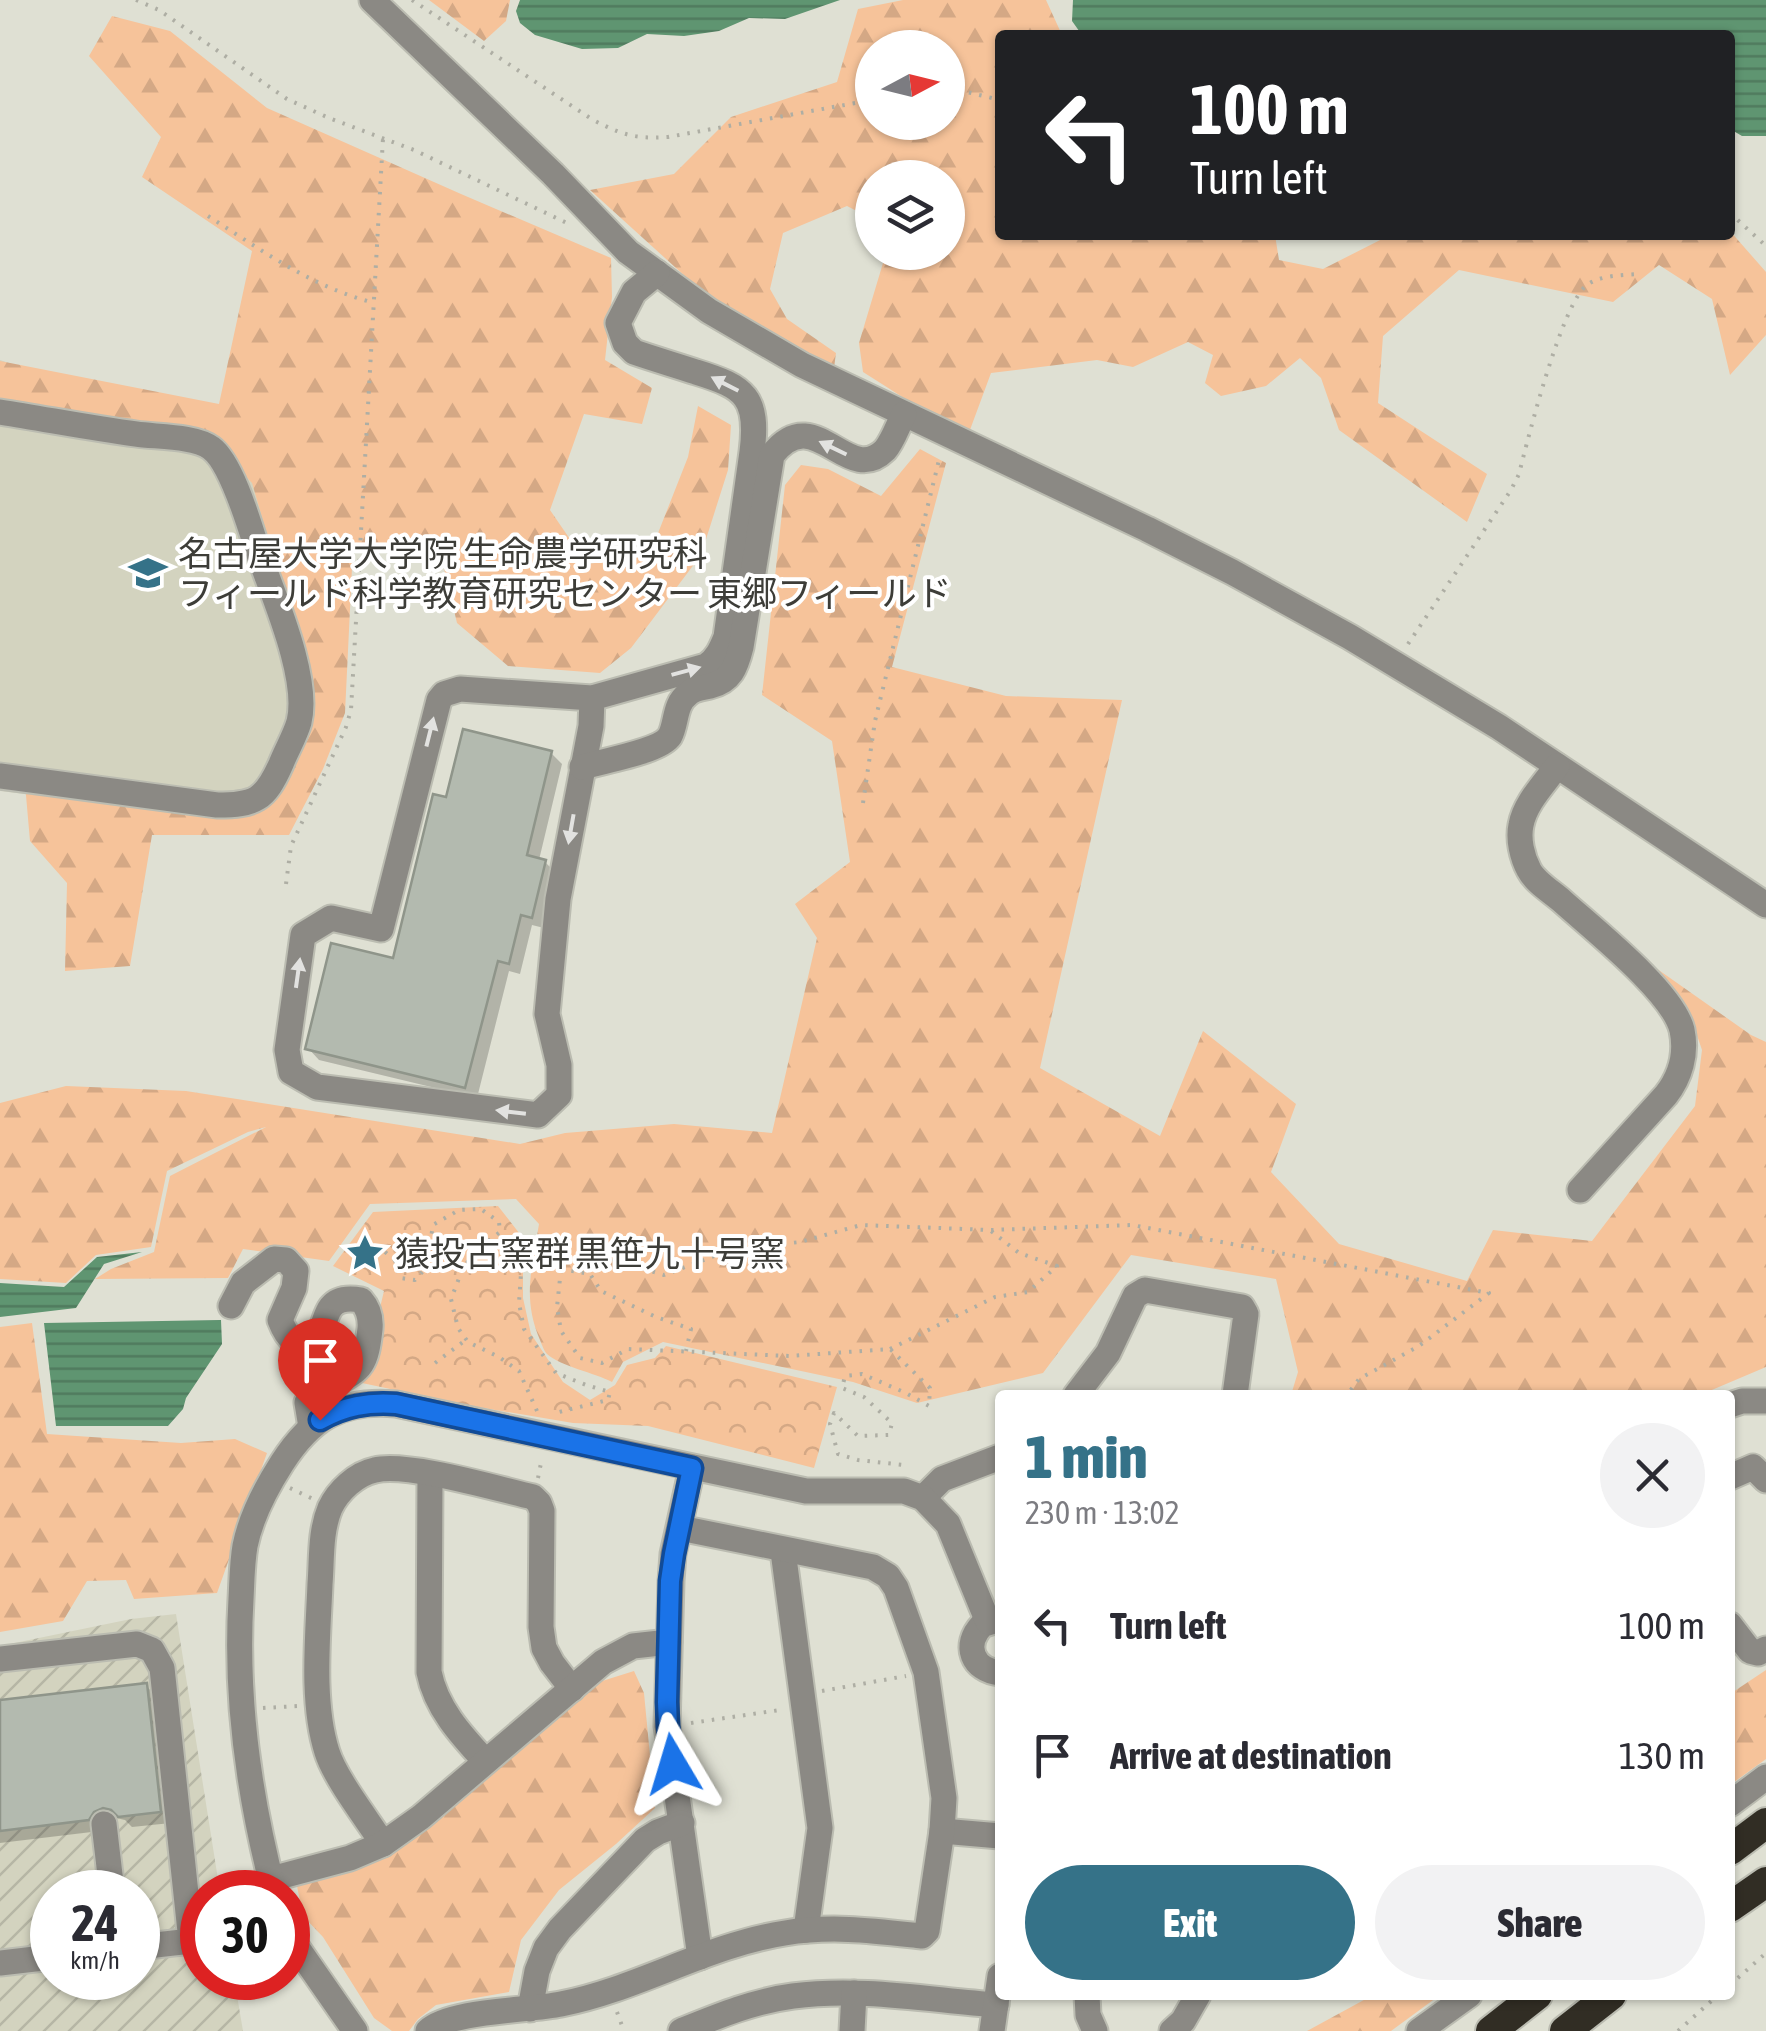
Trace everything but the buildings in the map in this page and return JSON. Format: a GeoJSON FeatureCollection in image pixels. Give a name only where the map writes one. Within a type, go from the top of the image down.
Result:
{"type":"FeatureCollection","features":[{"type":"Feature","properties":{"kind":"highway"},"geometry":{"type":"LineString","coordinates":[[1735,1846],[1766,1823]]}},
{"type":"Feature","properties":{"kind":"highway"},"geometry":{"type":"LineString","coordinates":[[1735,1904],[1766,1882]]}},
{"type":"Feature","properties":{"kind":"highway"},"geometry":{"type":"LineString","coordinates":[[1491,2031],[1531,2000]]}},
{"type":"Feature","properties":{"kind":"highway"},"geometry":{"type":"LineString","coordinates":[[1565,2031],[1605,2000]]}},
{"type":"Feature","properties":{"kind":"street"},"geometry":{"type":"LineString","coordinates":[[372,0],[628,252],[709,311],[802,365],[1232,572],[1395,664],[1766,904]]}},
{"type":"Feature","properties":{"kind":"street"},"geometry":{"type":"LineString","coordinates":[[592,698],[591,726],[558,898],[547,1014],[559,1065],[558,1095],[538,1115],[317,1087],[291,1072],[287,1050],[303,935],[331,918],[381,929],[438,700],[444,694],[460,690],[592,698],[706,666],[716,657],[726,637],[754,440],[754,416],[743,395],[728,382],[634,352],[625,343],[618,323],[634,292],[656,274]]}},
{"type":"Feature","properties":{"kind":"street"},"geometry":{"type":"LineString","coordinates":[[0,412],[196,441],[212,448],[224,462],[244,512],[290,646],[301,693],[299,721],[278,772],[268,790],[250,803],[217,805],[0,776]]}},
{"type":"Feature","properties":{"kind":"street"},"geometry":{"type":"LineString","coordinates":[[582,767],[664,742],[687,694],[721,683],[734,672],[772,455],[780,444],[801,434],[864,460],[887,449],[904,414]]}},
{"type":"Feature","properties":{"kind":"street"},"geometry":{"type":"LineString","coordinates":[[1557,766],[1526,808],[1520,826],[1520,847],[1530,872],[1651,984],[1676,1014],[1684,1054],[1677,1080],[1580,1190]]}},
{"type":"Feature","properties":{"kind":"street"},"geometry":{"type":"LineString","coordinates":[[230,1306],[243,1283],[274,1259],[286,1260],[296,1271],[294,1288],[280,1320],[292,1341],[305,1343],[317,1336],[331,1306],[344,1299],[361,1300],[368,1307],[371,1323],[366,1358],[352,1376],[329,1386],[307,1403],[311,1427]]}},
{"type":"Feature","properties":{"kind":"street"},"geometry":{"type":"LineString","coordinates":[[1080,1390],[1108,1354],[1135,1296],[1145,1290],[1242,1307],[1246,1314],[1236,1390]]}},
{"type":"Feature","properties":{"kind":"street"},"geometry":{"type":"LineString","coordinates":[[1735,1403],[1766,1401]]}},
{"type":"Feature","properties":{"kind":"street"},"geometry":{"type":"LineString","coordinates":[[268,1870],[253,1805],[242,1709],[239,1628],[245,1547],[254,1515],[298,1438],[320,1420],[346,1408],[385,1403],[543,1427],[692,1468],[806,1490],[885,1489],[924,1498],[948,1524],[994,1621],[976,1632],[972,1649],[985,1670],[995,1671]]}},
{"type":"Feature","properties":{"kind":"street"},"geometry":{"type":"LineString","coordinates":[[924,1498],[942,1478],[995,1463]]}},
{"type":"Feature","properties":{"kind":"street"},"geometry":{"type":"LineString","coordinates":[[1735,1476],[1753,1467],[1766,1480]]}},
{"type":"Feature","properties":{"kind":"street"},"geometry":{"type":"LineString","coordinates":[[383,1844],[329,1758],[318,1705],[323,1537],[330,1507],[341,1490],[372,1470],[397,1468],[533,1497],[540,1502],[544,1648],[572,1689]]}},
{"type":"Feature","properties":{"kind":"street"},"geometry":{"type":"LineString","coordinates":[[692,1468],[670,1581],[668,1726],[700,1957]]}},
{"type":"Feature","properties":{"kind":"street"},"geometry":{"type":"LineString","coordinates":[[430,1474],[432,1689],[442,1708],[486,1761]]}},
{"type":"Feature","properties":{"kind":"street"},"geometry":{"type":"LineString","coordinates":[[428,2031],[446,2020],[596,1996],[757,1938],[806,1930],[862,1929],[922,1936],[926,1933],[944,1798],[926,1672],[900,1595],[888,1576],[873,1567],[680,1528]]}},
{"type":"Feature","properties":{"kind":"street"},"geometry":{"type":"LineString","coordinates":[[783,1550],[820,1828],[806,1930]]}},
{"type":"Feature","properties":{"kind":"street"},"geometry":{"type":"LineString","coordinates":[[1735,1632],[1750,1651],[1766,1650]]}},
{"type":"Feature","properties":{"kind":"street"},"geometry":{"type":"LineString","coordinates":[[310,1872],[383,1844],[421,1817],[616,1654],[633,1646],[668,1642]]}},
{"type":"Feature","properties":{"kind":"street"},"geometry":{"type":"LineString","coordinates":[[0,1659],[137,1644],[152,1650],[162,1668],[190,1941],[160,1945]]}},
{"type":"Feature","properties":{"kind":"street"},"geometry":{"type":"LineString","coordinates":[[1735,1800],[1766,1777]]}},
{"type":"Feature","properties":{"kind":"street"},"geometry":{"type":"LineString","coordinates":[[530,2009],[540,1960],[560,1929],[645,1840],[682,1823]]}},
{"type":"Feature","properties":{"kind":"street"},"geometry":{"type":"LineString","coordinates":[[104,1824],[109,1870]]}},
{"type":"Feature","properties":{"kind":"street"},"geometry":{"type":"LineString","coordinates":[[942,1831],[995,1836]]}},
{"type":"Feature","properties":{"kind":"street"},"geometry":{"type":"LineString","coordinates":[[0,1964],[30,1960]]}},
{"type":"Feature","properties":{"kind":"street"},"geometry":{"type":"LineString","coordinates":[[310,1966],[355,2031]]}},
{"type":"Feature","properties":{"kind":"street"},"geometry":{"type":"LineString","coordinates":[[682,2031],[738,2008],[818,1993],[996,2005]]}},
{"type":"Feature","properties":{"kind":"street"},"geometry":{"type":"LineString","coordinates":[[852,2031],[854,1993]]}},
{"type":"Feature","properties":{"kind":"street"},"geometry":{"type":"LineString","coordinates":[[992,2031],[997,2000]]}},
{"type":"Feature","properties":{"kind":"street"},"geometry":{"type":"LineString","coordinates":[[1087,2000],[1095,2031]]}},
{"type":"Feature","properties":{"kind":"street"},"geometry":{"type":"LineString","coordinates":[[1172,2031],[1184,2020],[1195,2000]]}},
{"type":"Feature","properties":{"kind":"street"},"geometry":{"type":"LineString","coordinates":[[1420,2031],[1463,2000]]}},
{"type":"Feature","properties":{"kind":"path"},"geometry":{"type":"LineString","coordinates":[[136,0],[159,10],[286,99],[414,150],[576,228]]}},
{"type":"Feature","properties":{"kind":"path"},"geometry":{"type":"LineString","coordinates":[[412,0],[593,120],[623,135],[668,136],[855,103]]}},
{"type":"Feature","properties":{"kind":"path"},"geometry":{"type":"LineString","coordinates":[[965,92],[995,99]]}},
{"type":"Feature","properties":{"kind":"path"},"geometry":{"type":"LineString","coordinates":[[286,884],[291,846],[351,710],[383,138]]}},
{"type":"Feature","properties":{"kind":"path"},"geometry":{"type":"LineString","coordinates":[[208,216],[304,276],[373,302]]}},
{"type":"Feature","properties":{"kind":"path"},"geometry":{"type":"LineString","coordinates":[[1735,217],[1766,246]]}},
{"type":"Feature","properties":{"kind":"path"},"geometry":{"type":"LineString","coordinates":[[1395,664],[1519,474],[1554,352],[1578,295],[1596,280],[1640,274]]}},
{"type":"Feature","properties":{"kind":"path"},"geometry":{"type":"LineString","coordinates":[[863,802],[875,721],[945,434]]}},
{"type":"Feature","properties":{"kind":"path"},"geometry":{"type":"LineString","coordinates":[[385,1252],[395,1260],[400,1278],[415,1280],[424,1270],[433,1225],[459,1210],[481,1208],[499,1222],[500,1232],[463,1268],[450,1299],[458,1328],[467,1339],[519,1371],[534,1399],[543,1427],[533,1497]]}},
{"type":"Feature","properties":{"kind":"path"},"geometry":{"type":"LineString","coordinates":[[580,1272],[596,1254],[664,1274],[734,1249],[800,1242],[861,1224],[990,1230],[1132,1225],[1489,1292],[1419,1346],[1360,1379],[1351,1390]]}},
{"type":"Feature","properties":{"kind":"path"},"geometry":{"type":"LineString","coordinates":[[561,1269],[560,1331],[580,1358],[602,1363],[628,1349],[790,1356],[890,1349],[995,1296],[1028,1292],[1057,1266],[1019,1253],[990,1230]]}},
{"type":"Feature","properties":{"kind":"path"},"geometry":{"type":"LineString","coordinates":[[395,1260],[444,1240],[472,1256],[511,1252],[590,1274],[601,1291],[691,1329],[686,1352]]}},
{"type":"Feature","properties":{"kind":"path"},"geometry":{"type":"LineString","coordinates":[[522,1258],[519,1304],[524,1329],[556,1372],[610,1392],[608,1400],[543,1427]]}},
{"type":"Feature","properties":{"kind":"path"},"geometry":{"type":"LineString","coordinates":[[435,1363],[467,1339]]}},
{"type":"Feature","properties":{"kind":"path"},"geometry":{"type":"LineString","coordinates":[[890,1349],[930,1388],[929,1406],[862,1374],[845,1376],[842,1388],[864,1397],[892,1422],[889,1435],[858,1436],[834,1413],[830,1424],[838,1454],[904,1464]]}},
{"type":"Feature","properties":{"kind":"path"},"geometry":{"type":"LineString","coordinates":[[272,1479],[330,1507]]}},
{"type":"Feature","properties":{"kind":"path"},"geometry":{"type":"LineString","coordinates":[[668,1726],[926,1672]]}},
{"type":"Feature","properties":{"kind":"path"},"geometry":{"type":"LineString","coordinates":[[242,1709],[318,1705]]}},
{"type":"Feature","properties":{"kind":"path"},"geometry":{"type":"LineString","coordinates":[[1735,1980],[1766,1954]]}},
{"type":"Feature","properties":{"kind":"path"},"geometry":{"type":"LineString","coordinates":[[1678,2031],[1712,2000]]}},
{"type":"Feature","properties":{"kind":"shaded area"},"geometry":{"type":"Polygon","coordinates":[[[520,0],[840,0],[785,19],[749,18],[719,31],[684,36],[647,34],[618,48],[582,49],[535,35],[520,23],[516,11],[520,0]]]}},
{"type":"Feature","properties":{"kind":"shaded area"},"geometry":{"type":"Polygon","coordinates":[[[1073,0],[1766,0],[1766,136],[1742,136],[1735,132],[1735,30],[1078,30],[1072,21],[1073,0]]]}},
{"type":"Feature","properties":{"kind":"shaded area","name":"名古屋大学大学院 生命農学研究科 フィールド科学教育研究センター 東郷フィールド"},"geometry":{"type":"Polygon","coordinates":[[[0,360],[262,448],[328,697],[306,764],[241,821],[0,791],[0,360]]]}},
{"type":"Feature","properties":{"kind":"shaded area"},"geometry":{"type":"Polygon","coordinates":[[[142,1252],[104,1264],[76,1308],[0,1317],[0,1283],[64,1287],[97,1257],[142,1252]]]}},
{"type":"Feature","properties":{"kind":"shaded area"},"geometry":{"type":"Polygon","coordinates":[[[221,1320],[222,1344],[186,1398],[183,1409],[168,1426],[56,1426],[44,1323],[221,1320]]]}},
{"type":"Feature","properties":{"kind":"shaded area"},"geometry":{"type":"Polygon","coordinates":[[[176,1614],[217,1870],[180,1870],[180,2000],[238,2000],[243,2031],[0,2031],[0,1646],[131,1619],[176,1614]]]}},
{"type":"Feature","properties":{"kind":"green space"},"geometry":{"type":"Polygon","coordinates":[[[429,0],[510,0],[506,21],[484,41],[429,0]]]}},
{"type":"Feature","properties":{"kind":"green space"},"geometry":{"type":"Polygon","coordinates":[[[903,0],[1046,0],[1060,30],[995,30],[995,240],[1276,240],[1279,260],[1323,269],[1380,240],[1735,240],[1735,237],[1766,272],[1766,335],[1730,375],[1712,299],[1659,265],[1613,302],[1459,270],[1383,336],[1378,403],[1487,474],[1467,522],[1339,430],[1321,378],[1300,358],[1266,386],[1221,396],[1205,383],[1213,355],[1188,342],[1133,367],[1097,360],[991,373],[967,438],[863,372],[859,343],[881,270],[965,270],[965,160],[855,160],[855,210],[847,206],[783,233],[770,289],[787,319],[836,353],[834,368],[791,353],[687,278],[590,190],[674,174],[731,117],[837,82],[858,9],[903,0]]]}},
{"type":"Feature","properties":{"kind":"green space"},"geometry":{"type":"Polygon","coordinates":[[[112,16],[170,31],[267,108],[611,258],[612,297],[605,360],[652,388],[642,424],[584,414],[550,510],[587,564],[649,556],[688,457],[698,406],[731,425],[728,470],[701,555],[631,648],[600,673],[508,666],[457,623],[441,556],[353,547],[345,713],[323,769],[289,835],[152,835],[130,966],[65,971],[67,883],[30,841],[25,784],[247,809],[299,754],[311,724],[313,684],[252,483],[198,427],[111,425],[0,411],[0,361],[219,404],[252,251],[142,177],[161,137],[89,56],[112,16]]]}},
{"type":"Feature","properties":{"kind":"green space"},"geometry":{"type":"Polygon","coordinates":[[[920,449],[946,463],[892,667],[1006,696],[1122,700],[1040,1068],[1160,1136],[1203,1031],[1296,1104],[1271,1172],[1339,1244],[1467,1281],[1493,1230],[1592,1241],[1695,1106],[1702,1050],[1687,1006],[1626,947],[1766,1042],[1766,1367],[1712,1390],[1293,1390],[1298,1372],[1276,1279],[1131,1255],[1043,1373],[917,1403],[853,1382],[663,1342],[623,1362],[612,1382],[560,1362],[544,1350],[530,1296],[539,1224],[516,1199],[370,1204],[329,1261],[243,1249],[228,1278],[95,1279],[154,1252],[170,1176],[266,1127],[167,1171],[151,1247],[96,1255],[66,1283],[0,1279],[0,1103],[66,1086],[186,1091],[520,1144],[565,1133],[674,1124],[772,1133],[817,938],[795,904],[850,862],[832,741],[762,695],[785,485],[801,465],[828,469],[881,496],[920,449]]]}},
{"type":"Feature","properties":{"kind":"green space"},"geometry":{"type":"Polygon","coordinates":[[[498,1206],[523,1238],[523,1298],[531,1334],[563,1382],[590,1400],[615,1385],[627,1365],[655,1358],[666,1346],[837,1387],[814,1468],[648,1426],[573,1423],[362,1383],[384,1291],[333,1266],[373,1212],[498,1206]]]}},
{"type":"Feature","properties":{"kind":"green space"},"geometry":{"type":"Polygon","coordinates":[[[32,1323],[47,1434],[181,1443],[235,1439],[267,1453],[217,1593],[134,1599],[126,1580],[87,1581],[63,1621],[0,1632],[0,1327],[32,1323]]]}},
{"type":"Feature","properties":{"kind":"green space"},"geometry":{"type":"Polygon","coordinates":[[[1766,1670],[1766,1759],[1735,1781],[1735,1691],[1766,1670]]]}},
{"type":"Feature","properties":{"kind":"green space"},"geometry":{"type":"Polygon","coordinates":[[[634,1671],[644,1693],[655,1808],[559,1890],[521,1940],[509,1992],[436,2005],[409,2031],[392,2031],[374,2018],[323,1937],[310,1923],[310,1882],[385,1858],[599,1682],[634,1671]]]}},
{"type":"Feature","properties":{"kind":"green space"},"geometry":{"type":"Polygon","coordinates":[[[1364,2000],[1433,2000],[1391,2031],[1307,2031],[1364,2000]]]}},
{"type":"Feature","properties":{"kind":"place","name":"名古屋大学大学院 生命農学研究科 フィールド科学教育研究センター 東郷フィールド"},"geometry":{"type":"Point","coordinates":[148,573]}},
{"type":"Feature","properties":{"kind":"place","name":"猿投古窯群 黒笹九十号窯"},"geometry":{"type":"Point","coordinates":[365,1253]}},
{"type":"Feature","properties":{"kind":"route"},"geometry":{"type":"LineString","coordinates":[[320,1420],[366,1403],[396,1404],[692,1468],[670,1581],[667,1702],[673,1764]]}}]}
